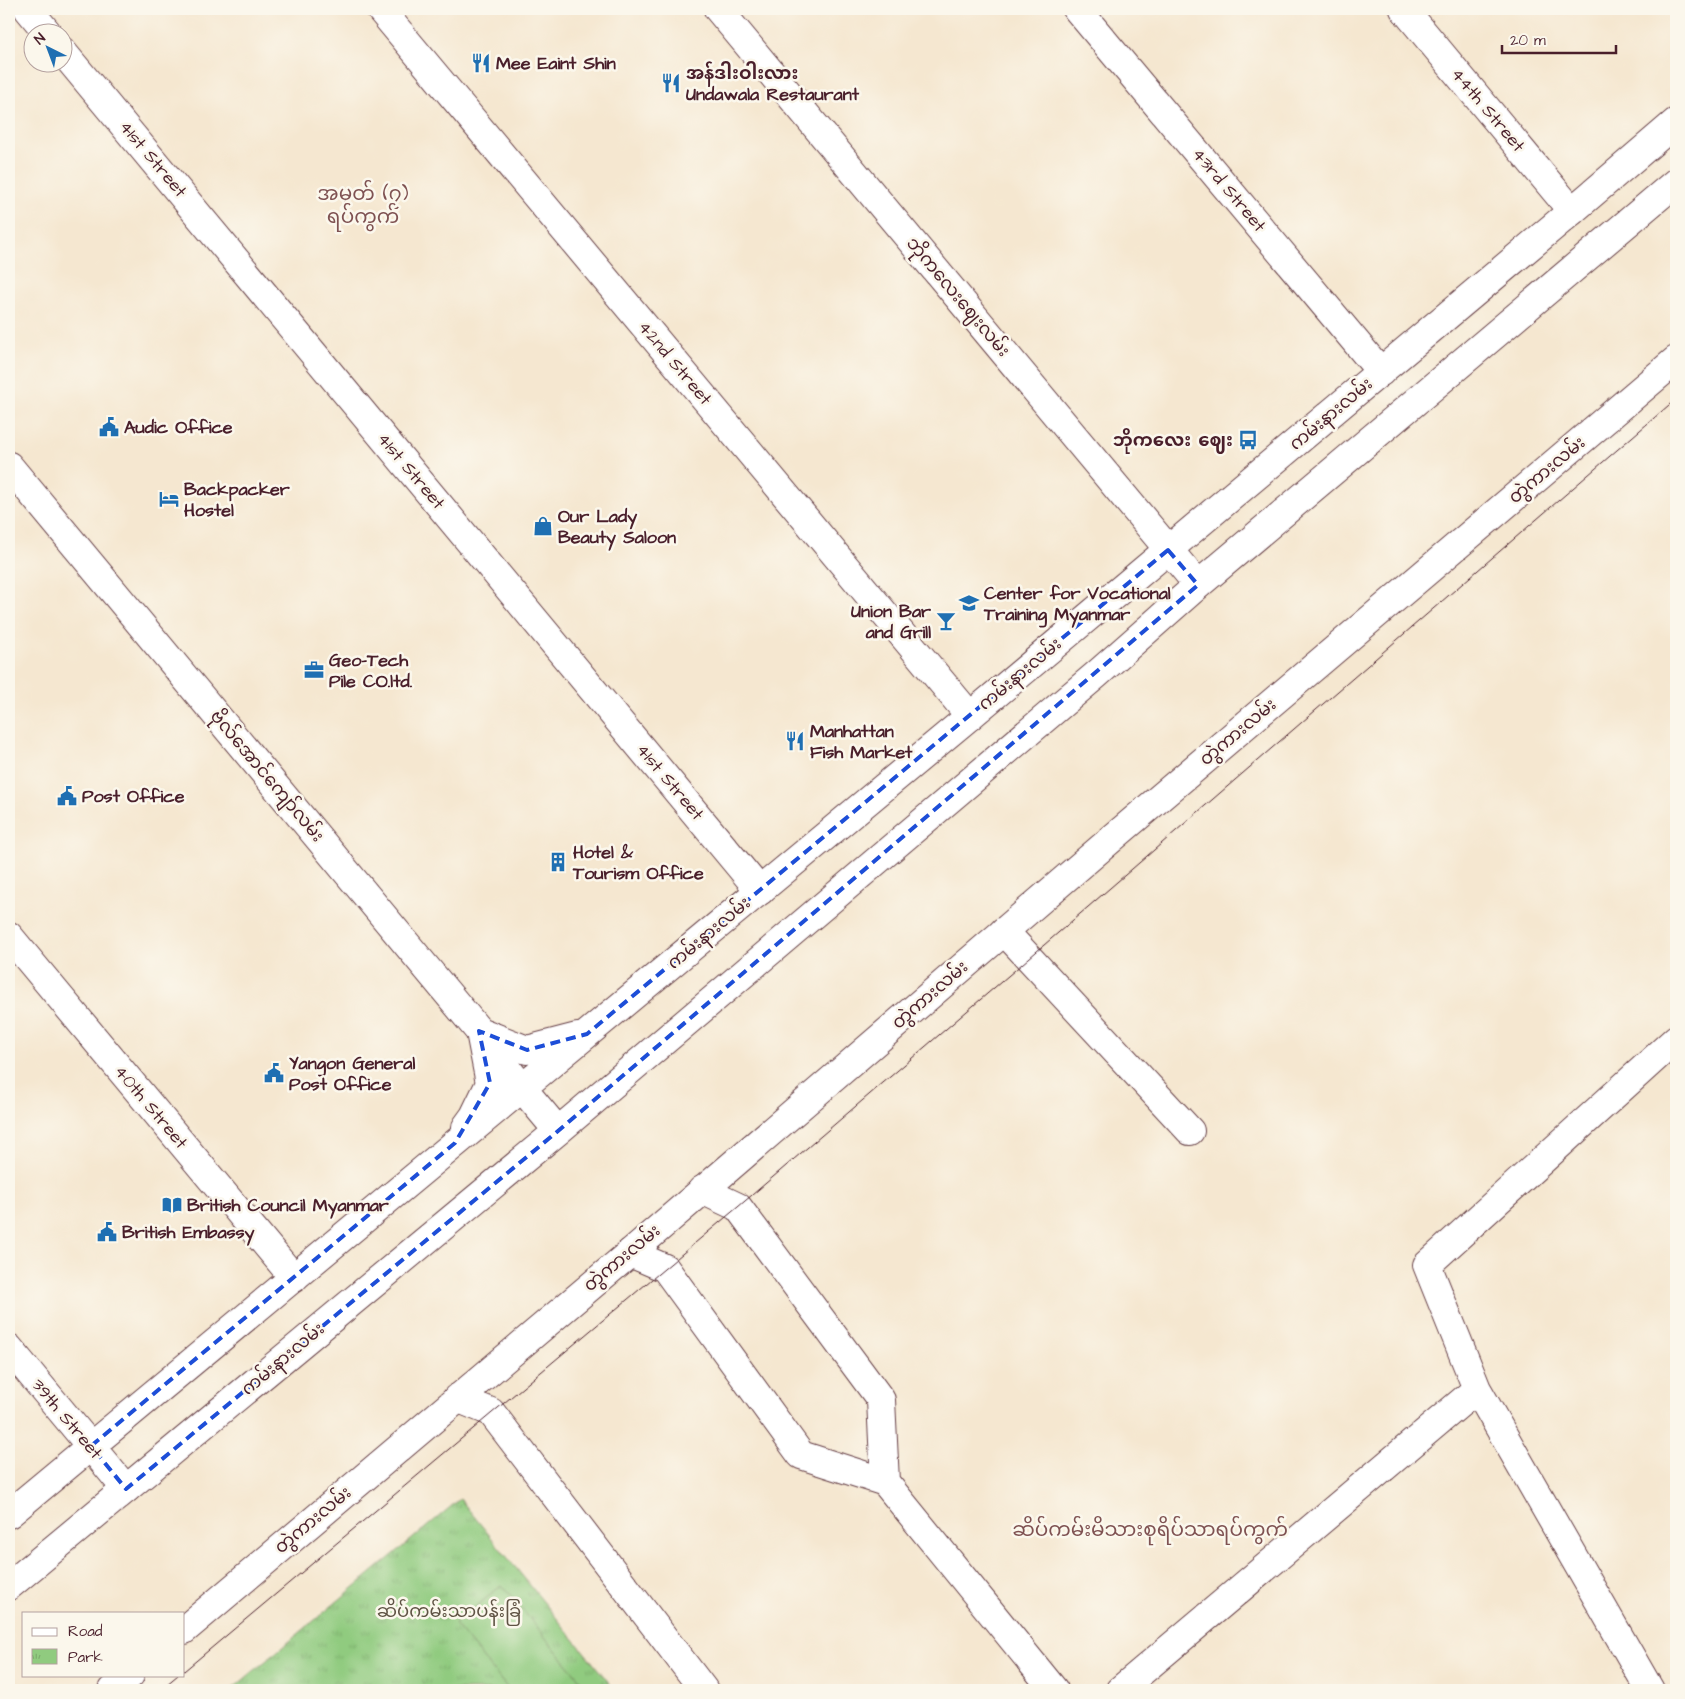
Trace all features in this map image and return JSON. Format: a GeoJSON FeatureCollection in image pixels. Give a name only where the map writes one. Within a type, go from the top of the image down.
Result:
{"type":"FeatureCollection","features":[{"type":"Feature","properties":{"kind":"main road"},"geometry":{"type":"LineString","coordinates":[[28,9],[39,22]]}},
{"type":"Feature","properties":{"kind":"main road","name":"42nd Street"},"geometry":{"type":"LineString","coordinates":[[380,9],[970,716]]}},
{"type":"Feature","properties":{"kind":"main road","name":"ဘိုကလေးဈေးလမ်း"},"geometry":{"type":"LineString","coordinates":[[718,9],[1198,585]]}},
{"type":"Feature","properties":{"kind":"main road","name":"43rd Street"},"geometry":{"type":"LineString","coordinates":[[1077,9],[1381,372]]}},
{"type":"Feature","properties":{"kind":"main road","name":"44th Street"},"geometry":{"type":"LineString","coordinates":[[1404,9],[1572,212]]}},
{"type":"Feature","properties":{"kind":"main road","name":"41st Street"},"geometry":{"type":"LineString","coordinates":[[72,63],[760,891]]}},
{"type":"Feature","properties":{"kind":"main road"},"geometry":{"type":"LineString","coordinates":[[1617,173],[1676,107]]}},
{"type":"Feature","properties":{"kind":"main road","name":"ကမ်းနားလမ်း"},"geometry":{"type":"LineString","coordinates":[[9,1514],[970,716],[1572,212],[1676,122]]}},
{"type":"Feature","properties":{"kind":"main road","name":"ကမ်းနားလမ်း"},"geometry":{"type":"LineString","coordinates":[[9,1586],[558,1131],[1089,681],[1198,585],[1676,182]]}},
{"type":"Feature","properties":{"kind":"main road","name":"တွဲကားလမ်း"},"geometry":{"type":"LineString","coordinates":[[185,1629],[1676,360]]}},
{"type":"Feature","properties":{"kind":"main road","name":"ဗိုလ်အောင်ကျော်လမ်း"},"geometry":{"type":"LineString","coordinates":[[9,466],[479,1030],[522,1088]]}},
{"type":"Feature","properties":{"kind":"main road"},"geometry":{"type":"LineString","coordinates":[[1004,931],[1190,1131]]}},
{"type":"Feature","properties":{"kind":"main road","name":"40th Street"},"geometry":{"type":"LineString","coordinates":[[9,936],[294,1278]]}},
{"type":"Feature","properties":{"kind":"main road"},"geometry":{"type":"LineString","coordinates":[[479,1030],[527,1050],[587,1034]]}},
{"type":"Feature","properties":{"kind":"main road"},"geometry":{"type":"LineString","coordinates":[[456,1143],[474,1116],[490,1083],[479,1030]]}},
{"type":"Feature","properties":{"kind":"main road"},"geometry":{"type":"LineString","coordinates":[[1650,1690],[1477,1389],[1428,1265],[1676,1039]]}},
{"type":"Feature","properties":{"kind":"main road"},"geometry":{"type":"LineString","coordinates":[[522,1088],[558,1131]]}},
{"type":"Feature","properties":{"kind":"main road"},"geometry":{"type":"LineString","coordinates":[[702,1190],[738,1207],[881,1400],[884,1482]]}},
{"type":"Feature","properties":{"kind":"main road"},"geometry":{"type":"LineString","coordinates":[[630,1252],[665,1268],[801,1455],[884,1482],[1054,1690]]}},
{"type":"Feature","properties":{"kind":"main road","name":"39th Street"},"geometry":{"type":"LineString","coordinates":[[9,1348],[126,1489]]}},
{"type":"Feature","properties":{"kind":"main road"},"geometry":{"type":"LineString","coordinates":[[1120,1690],[1477,1389]]}},
{"type":"Feature","properties":{"kind":"main road"},"geometry":{"type":"LineString","coordinates":[[456,1398],[491,1412],[704,1690]]}},
{"type":"Feature","properties":{"kind":"main road"},"geometry":{"type":"LineString","coordinates":[[112,1690],[129,1676]]}},
{"type":"Feature","properties":{"kind":"highlighted area"},"geometry":{"type":"Polygon","coordinates":[[[1168,550],[1198,585],[558,1131],[126,1489],[91,1446],[455,1143],[490,1083],[479,1031],[527,1050],[587,1034],[1168,550]]]}},
{"type":"Feature","properties":{"kind":"green space","name":"ဆိပ်ကမ်းသာပန်းခြံ"},"geometry":{"type":"Polygon","coordinates":[[[460,1499],[615,1690],[231,1690],[460,1499]]]}},
{"type":"Feature","properties":{"kind":"green space"},"geometry":{"type":"Polygon","coordinates":[[[502,1585],[587,1688],[583,1690],[509,1690],[455,1624],[502,1585]]]}},
{"type":"Feature","properties":{"kind":"tram line"},"geometry":{"type":"LineString","coordinates":[[185,1670],[738,1207],[1676,399]]}},
{"type":"Feature","properties":{"kind":"tram line"},"geometry":{"type":"LineString","coordinates":[[160,1690],[177,1676]]}},
{"type":"Feature","properties":{"kind":"place","name":"Mee Eaint Shin"},"geometry":{"type":"Point","coordinates":[481,63]}},
{"type":"Feature","properties":{"kind":"place","name":"အန်ဒါးဝါးလား Undawala Restaurant"},"geometry":{"type":"Point","coordinates":[671,83]}},
{"type":"Feature","properties":{"kind":"place","name":"Audic Office"},"geometry":{"type":"Point","coordinates":[109,427]}},
{"type":"Feature","properties":{"kind":"place","name":"ဘိုကလေး ဈေး"},"geometry":{"type":"Point","coordinates":[1248,440]}},
{"type":"Feature","properties":{"kind":"place","name":"Backpacker Hostel"},"geometry":{"type":"Point","coordinates":[169,499]}},
{"type":"Feature","properties":{"kind":"place","name":"Our Lady Beauty Saloon"},"geometry":{"type":"Point","coordinates":[543,526]}},
{"type":"Feature","properties":{"kind":"place","name":"Center for Vocational Training Myanmar"},"geometry":{"type":"Point","coordinates":[969,603]}},
{"type":"Feature","properties":{"kind":"place","name":"Union Bar and Grill"},"geometry":{"type":"Point","coordinates":[946,621]}},
{"type":"Feature","properties":{"kind":"place","name":"Geo-Tech Pile CO.ltd."},"geometry":{"type":"Point","coordinates":[314,670]}},
{"type":"Feature","properties":{"kind":"place","name":"Manhattan Fish Market"},"geometry":{"type":"Point","coordinates":[795,741]}},
{"type":"Feature","properties":{"kind":"place","name":"Post Office"},"geometry":{"type":"Point","coordinates":[67,796]}},
{"type":"Feature","properties":{"kind":"place","name":"Hotel & Tourism Office"},"geometry":{"type":"Point","coordinates":[558,862]}},
{"type":"Feature","properties":{"kind":"place","name":"Yangon General Post Office"},"geometry":{"type":"Point","coordinates":[274,1073]}},
{"type":"Feature","properties":{"kind":"place","name":"British Council Myanmar"},"geometry":{"type":"Point","coordinates":[172,1205]}},
{"type":"Feature","properties":{"kind":"place","name":"British Embassy"},"geometry":{"type":"Point","coordinates":[107,1232]}},
{"type":"Feature","properties":{"kind":"district","name":"အမှတ် (၇) ရပ်ကွက်"},"geometry":{"type":"Point","coordinates":[363,206]}},
{"type":"Feature","properties":{"kind":"district","name":"ဆိပ်ကမ်းမိသားစုရိပ်သာရပ်ကွက်"},"geometry":{"type":"Point","coordinates":[1150,1530]}}]}
